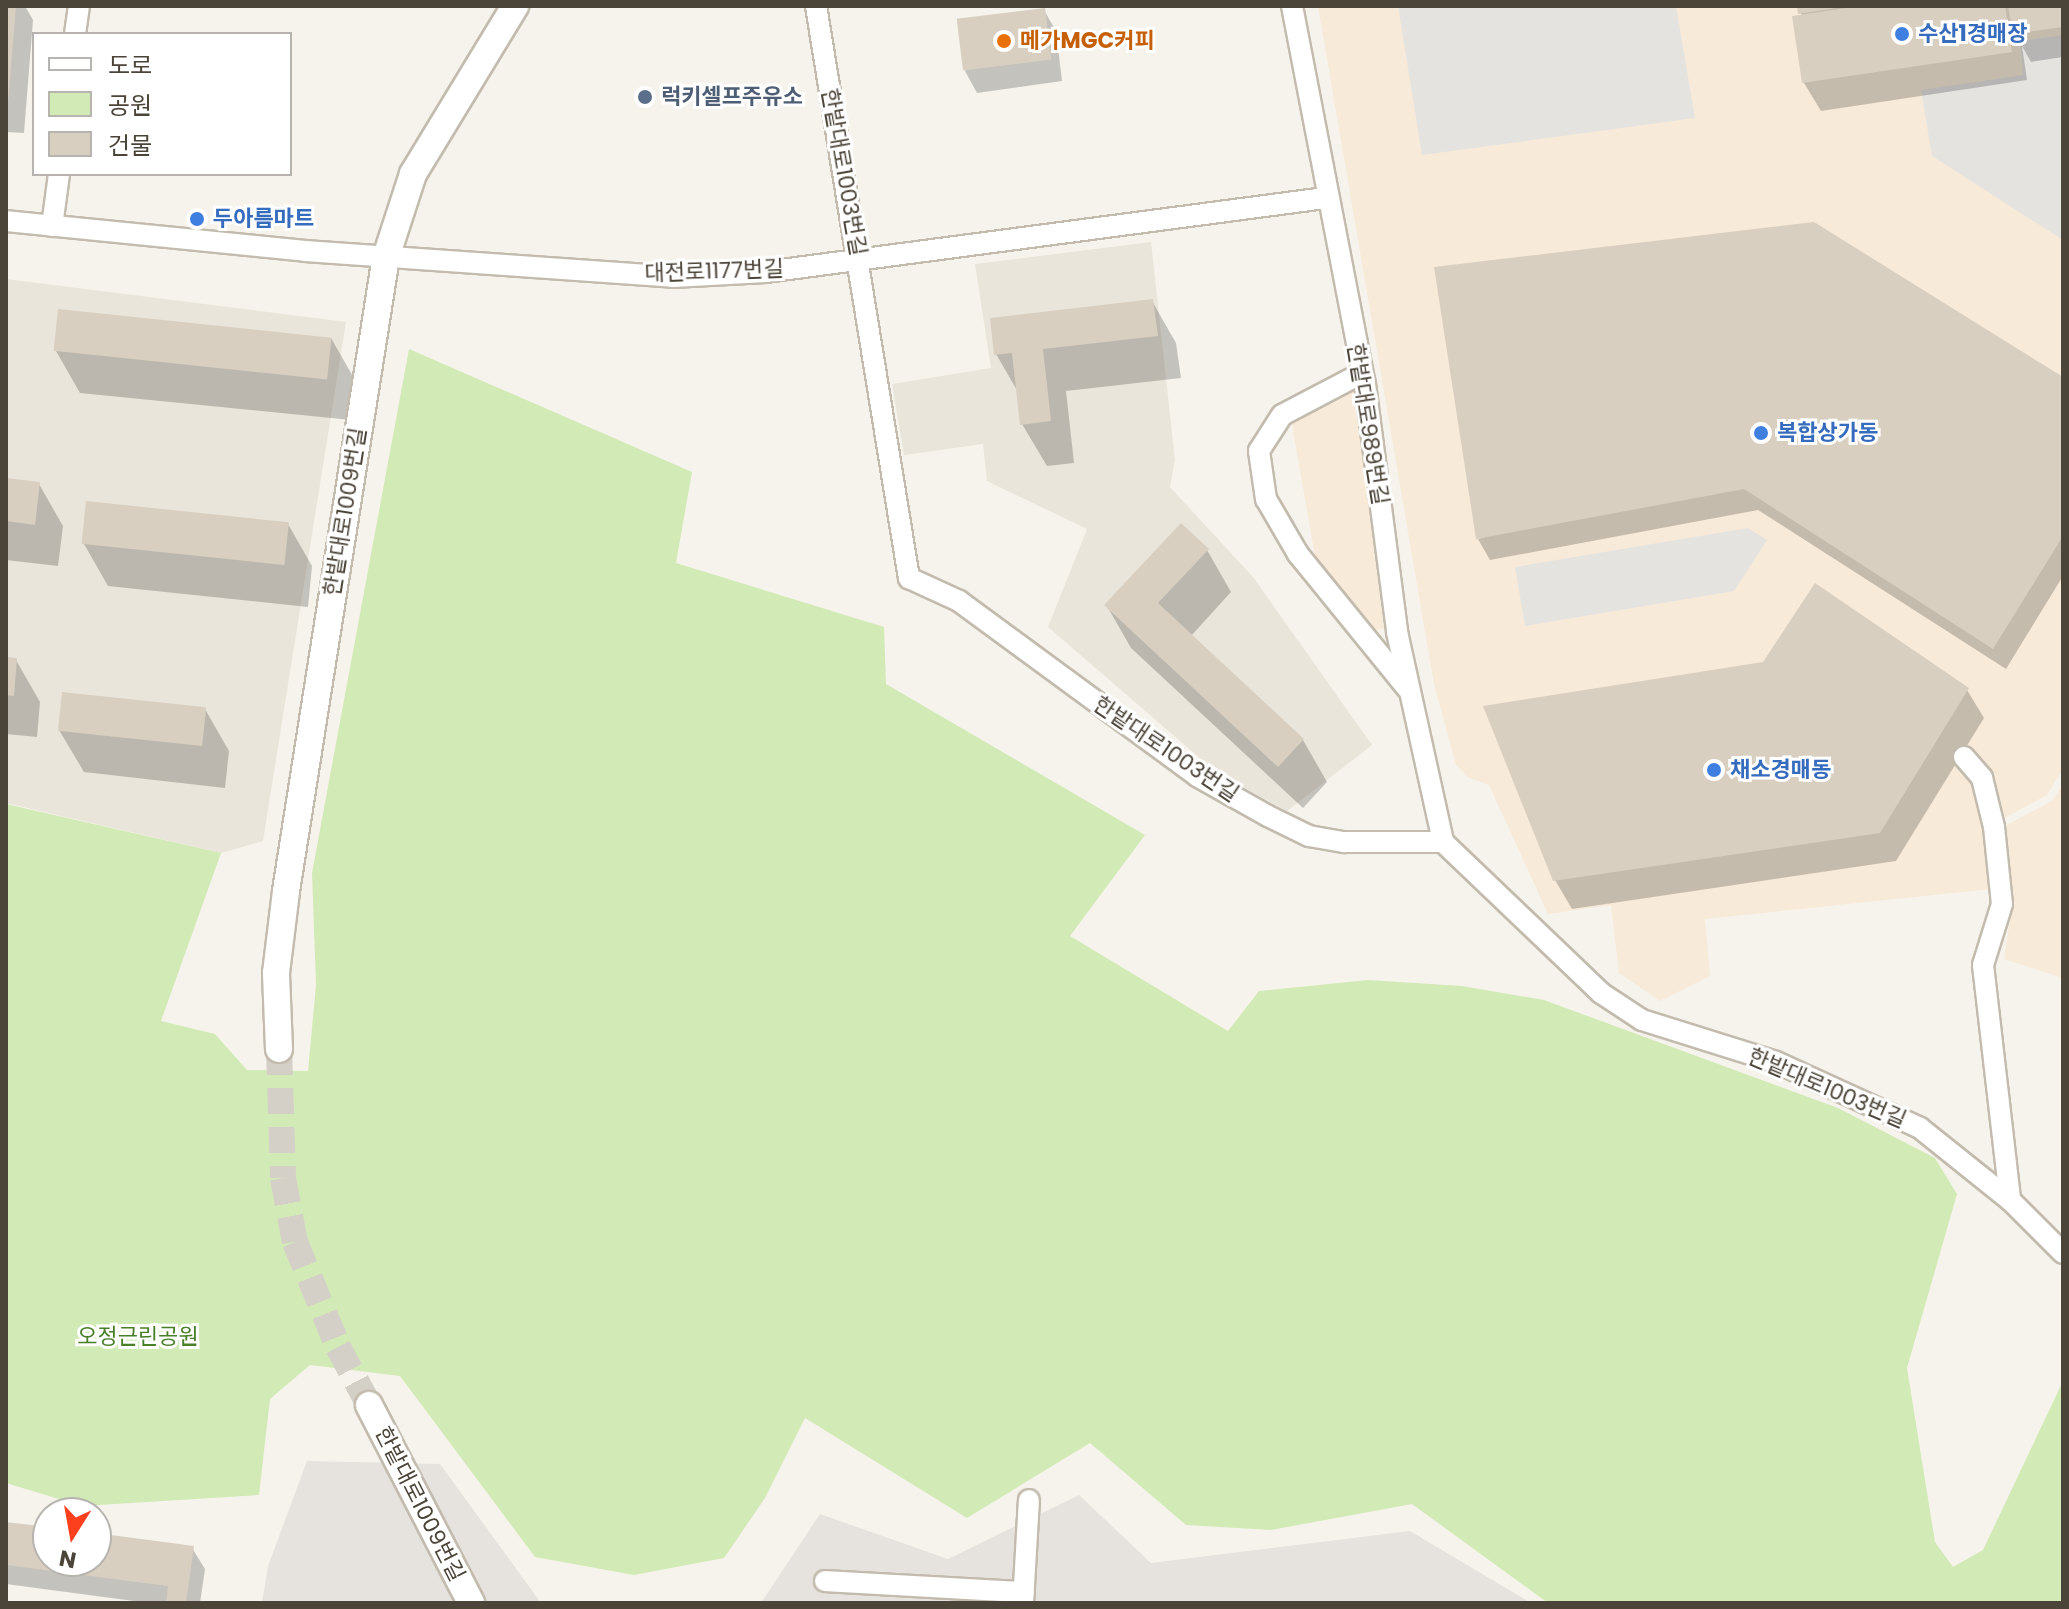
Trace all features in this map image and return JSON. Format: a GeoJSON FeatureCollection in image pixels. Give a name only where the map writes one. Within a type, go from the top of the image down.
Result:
{"type":"FeatureCollection","features":[{"type":"Feature","properties":{"kind":"street"},"geometry":{"type":"LineString","coordinates":[[75,32],[79,6]]}},
{"type":"Feature","properties":{"kind":"street","name":"한밭대로1009번길"},"geometry":{"type":"LineString","coordinates":[[279,1049],[276,973],[286,891],[386,257],[413,174],[515,6]]}},
{"type":"Feature","properties":{"kind":"street","name":"한밭대로1003번길"},"geometry":{"type":"LineString","coordinates":[[816,6],[909,578],[959,601],[1197,776],[1268,816],[1309,836],[1344,842],[1443,842],[1601,993],[1642,1020],[1776,1062],[1920,1128],[2010,1200],[2063,1253]]}},
{"type":"Feature","properties":{"kind":"street","name":"한밭대로989번길"},"geometry":{"type":"LineString","coordinates":[[1292,6],[1325,198],[1362,373],[1409,691],[1443,842]]}},
{"type":"Feature","properties":{"kind":"street"},"geometry":{"type":"LineString","coordinates":[[52,226],[59,176]]}},
{"type":"Feature","properties":{"kind":"street","name":"대전로1177번길"},"geometry":{"type":"LineString","coordinates":[[6,221],[386,257],[673,277],[859,259],[1325,198]]}},
{"type":"Feature","properties":{"kind":"street"},"geometry":{"type":"LineString","coordinates":[[1362,373],[1282,415],[1259,451],[1262,475],[1266,499],[1298,554],[1409,691]]}},
{"type":"Feature","properties":{"kind":"street"},"geometry":{"type":"LineString","coordinates":[[1964,757],[1982,778],[1994,827],[2002,904],[1983,965],[2010,1200]]}},
{"type":"Feature","properties":{"kind":"street","name":"한밭대로1009번길"},"geometry":{"type":"LineString","coordinates":[[369,1405],[471,1603]]}},
{"type":"Feature","properties":{"kind":"street"},"geometry":{"type":"LineString","coordinates":[[825,1581],[1024,1598],[1029,1500]]}},
{"type":"Feature","properties":{"kind":"shaded area"},"geometry":{"type":"Polygon","coordinates":[[[1318,6],[2063,6],[2063,769],[2047,795],[1984,829],[1992,889],[1705,919],[1710,976],[1660,1001],[1619,973],[1611,905],[1548,914],[1489,785],[1467,777],[1456,765],[1434,684],[1318,6]]]}},
{"type":"Feature","properties":{"kind":"shaded area"},"geometry":{"type":"Polygon","coordinates":[[[1398,6],[1676,6],[1695,118],[1422,155],[1398,6]]]}},
{"type":"Feature","properties":{"kind":"shaded area"},"geometry":{"type":"Polygon","coordinates":[[[2063,35],[2063,240],[1932,156],[1921,90],[2023,75],[2020,41],[2063,35]]]}},
{"type":"Feature","properties":{"kind":"shaded area"},"geometry":{"type":"Polygon","coordinates":[[[1151,242],[1175,460],[1170,487],[1253,577],[1372,745],[1287,811],[1217,773],[1048,627],[1087,529],[987,481],[983,444],[904,455],[892,384],[991,368],[975,264],[1151,242]]]}},
{"type":"Feature","properties":{"kind":"shaded area"},"geometry":{"type":"Polygon","coordinates":[[[6,279],[346,322],[263,841],[221,853],[6,803],[6,279]]]}},
{"type":"Feature","properties":{"kind":"shaded area"},"geometry":{"type":"Polygon","coordinates":[[[1353,384],[1393,627],[1375,630],[1315,556],[1291,419],[1353,384]]]}},
{"type":"Feature","properties":{"kind":"shaded area"},"geometry":{"type":"Polygon","coordinates":[[[1748,528],[1767,540],[1734,591],[1525,626],[1515,567],[1748,528]]]}},
{"type":"Feature","properties":{"kind":"shaded area"},"geometry":{"type":"Polygon","coordinates":[[[2063,784],[2063,978],[2004,959],[2012,905],[2005,826],[2052,801],[2063,784]]]}},
{"type":"Feature","properties":{"kind":"shaded area"},"geometry":{"type":"Polygon","coordinates":[[[307,1461],[440,1464],[541,1603],[262,1603],[268,1566],[307,1461]]]}},
{"type":"Feature","properties":{"kind":"shaded area"},"geometry":{"type":"Polygon","coordinates":[[[1079,1495],[1151,1563],[1410,1531],[1531,1603],[761,1603],[820,1514],[948,1559],[1079,1495]]]}},
{"type":"Feature","properties":{"kind":"green space","name":"오정근린공원"},"geometry":{"type":"Polygon","coordinates":[[[409,349],[692,472],[676,563],[884,627],[886,684],[1145,835],[1070,936],[1228,1031],[1259,991],[1368,980],[1462,986],[1544,1000],[1838,1108],[1935,1158],[1957,1194],[1907,1368],[1935,1542],[1953,1567],[1983,1550],[2063,1381],[2063,1603],[1548,1603],[1412,1504],[1271,1530],[1186,1525],[1090,1443],[967,1518],[805,1418],[765,1498],[724,1558],[634,1575],[535,1557],[400,1376],[310,1365],[270,1399],[259,1495],[112,1504],[112,1497],[52,1497],[6,1483],[6,804],[221,853],[161,1021],[215,1034],[247,1070],[308,1071],[316,985],[312,873],[409,349]]]}},
{"type":"Feature","properties":{"kind":"building"},"geometry":{"type":"Polygon","coordinates":[[[6,6],[16,6],[8,103],[6,103],[6,6]]]}},
{"type":"Feature","properties":{"kind":"building"},"geometry":{"type":"Polygon","coordinates":[[[1797,6],[1836,6],[1836,8],[1798,14],[1797,6]]]}},
{"type":"Feature","properties":{"kind":"building","name":"수산1경매장"},"geometry":{"type":"Polygon","coordinates":[[[1860,6],[2005,6],[2012,52],[1802,83],[1792,16],[1860,6]]]}},
{"type":"Feature","properties":{"kind":"building","name":"수산1경매장"},"geometry":{"type":"Polygon","coordinates":[[[2008,6],[2063,6],[2063,27],[2013,34],[2008,6]]]}},
{"type":"Feature","properties":{"kind":"building","name":"메가MGC커피"},"geometry":{"type":"Polygon","coordinates":[[[1045,8],[1051,60],[963,70],[957,19],[1045,8]]]}},
{"type":"Feature","properties":{"kind":"building","name":"복합상가동"},"geometry":{"type":"Polygon","coordinates":[[[1814,222],[2063,377],[2063,536],[1993,649],[1744,489],[1476,539],[1434,267],[1814,222]]]}},
{"type":"Feature","properties":{"kind":"building"},"geometry":{"type":"Polygon","coordinates":[[[1153,299],[1158,336],[1043,349],[1051,421],[1020,425],[1012,353],[994,355],[990,318],[1153,299]]]}},
{"type":"Feature","properties":{"kind":"building"},"geometry":{"type":"Polygon","coordinates":[[[58,309],[331,338],[327,380],[54,351],[58,309]]]}},
{"type":"Feature","properties":{"kind":"building"},"geometry":{"type":"Polygon","coordinates":[[[6,478],[40,482],[35,525],[6,521],[6,478]]]}},
{"type":"Feature","properties":{"kind":"building"},"geometry":{"type":"Polygon","coordinates":[[[86,501],[289,522],[284,565],[82,544],[86,501]]]}},
{"type":"Feature","properties":{"kind":"building"},"geometry":{"type":"Polygon","coordinates":[[[1181,523],[1209,549],[1158,603],[1304,739],[1278,767],[1104,605],[1181,523]]]}},
{"type":"Feature","properties":{"kind":"building","name":"채소경매동"},"geometry":{"type":"Polygon","coordinates":[[[1815,583],[1969,688],[1880,833],[1553,881],[1483,706],[1763,662],[1815,583]]]}},
{"type":"Feature","properties":{"kind":"building"},"geometry":{"type":"Polygon","coordinates":[[[6,657],[17,658],[14,696],[6,695],[6,657]]]}},
{"type":"Feature","properties":{"kind":"building"},"geometry":{"type":"Polygon","coordinates":[[[62,692],[206,707],[202,746],[58,731],[62,692]]]}},
{"type":"Feature","properties":{"kind":"building"},"geometry":{"type":"Polygon","coordinates":[[[6,1522],[32,1525],[32,1568],[6,1565],[6,1522]]]}},
{"type":"Feature","properties":{"kind":"building"},"geometry":{"type":"Polygon","coordinates":[[[112,1535],[194,1546],[186,1603],[166,1603],[168,1586],[99,1577],[112,1577],[112,1535]]]}},
{"type":"Feature","properties":{"kind":"tunnel"},"geometry":{"type":"LineString","coordinates":[[279,1049],[283,1178],[295,1242],[338,1347],[369,1405]]}},
{"type":"Feature","properties":{"kind":"place","name":"수산1경매장"},"geometry":{"type":"Point","coordinates":[1902,34]}},
{"type":"Feature","properties":{"kind":"place","name":"메가MGC커피"},"geometry":{"type":"Point","coordinates":[1004,41]}},
{"type":"Feature","properties":{"kind":"place","name":"럭키셀프주유소"},"geometry":{"type":"Point","coordinates":[645,97]}},
{"type":"Feature","properties":{"kind":"place","name":"두아름마트"},"geometry":{"type":"Point","coordinates":[197,219]}},
{"type":"Feature","properties":{"kind":"place","name":"복합상가동"},"geometry":{"type":"Point","coordinates":[1761,433]}},
{"type":"Feature","properties":{"kind":"place","name":"채소경매동"},"geometry":{"type":"Point","coordinates":[1714,770]}}]}
